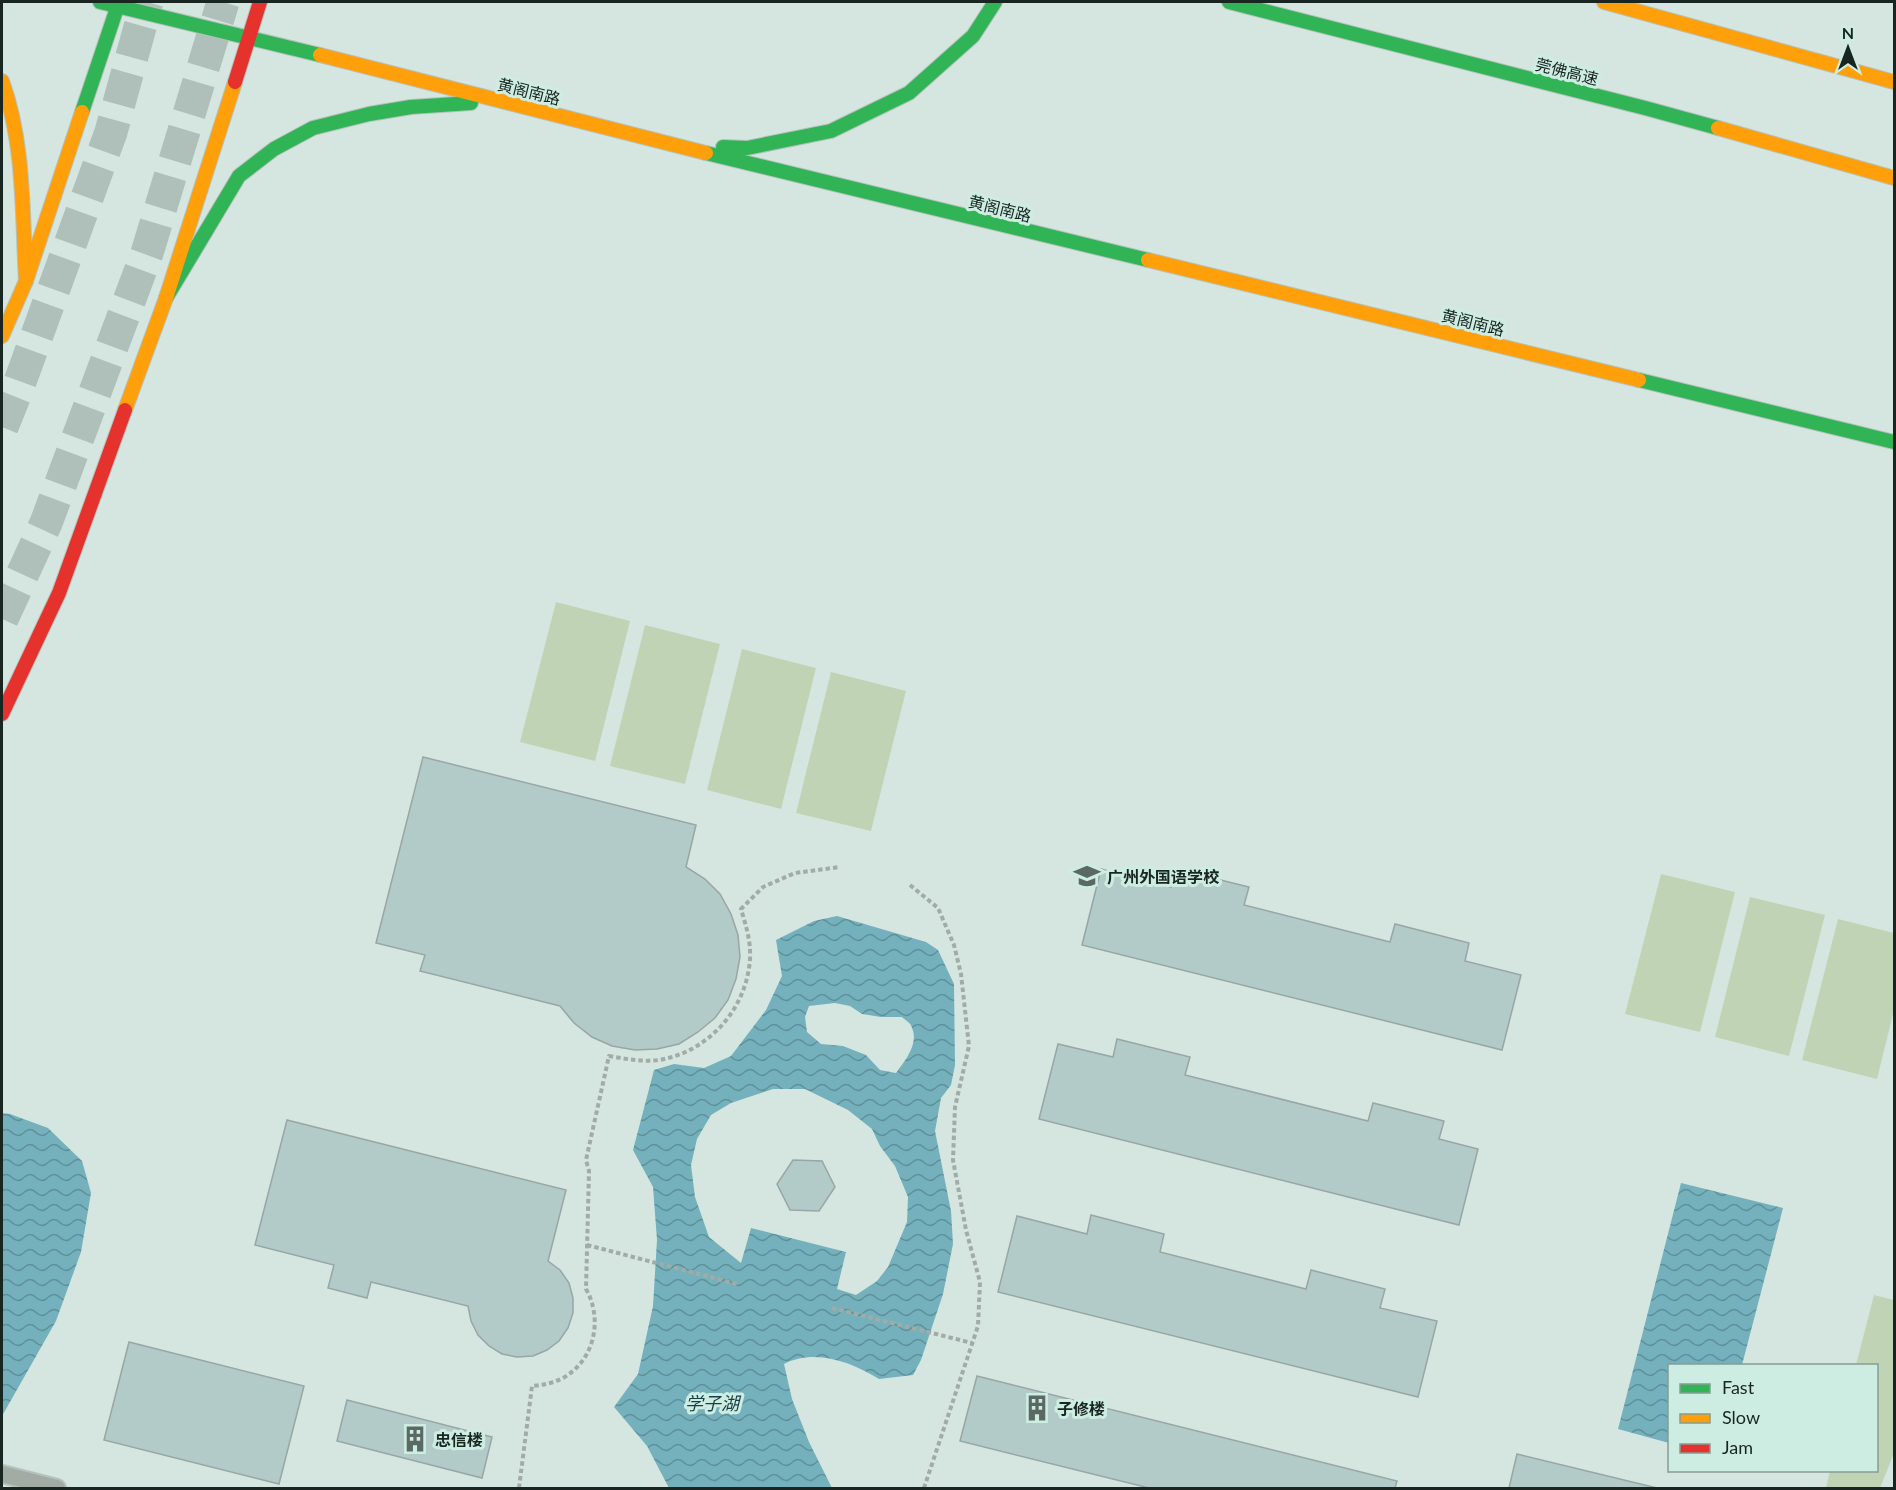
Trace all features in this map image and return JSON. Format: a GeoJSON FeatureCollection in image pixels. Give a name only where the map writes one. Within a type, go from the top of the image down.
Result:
{"type":"FeatureCollection","features":[{"type":"Feature","properties":{"kind":"main road","name":"黄阁南路"},"geometry":{"type":"LineString","coordinates":[[100,2],[118,4],[661,142],[1894,442]]}},
{"type":"Feature","properties":{"kind":"main road"},"geometry":{"type":"LineString","coordinates":[[2,714],[59,593],[166,298],[260,2]]}},
{"type":"Feature","properties":{"kind":"main road"},"geometry":{"type":"LineString","coordinates":[[661,142],[747,148],[831,131],[909,93],[973,36],[995,2]]}},
{"type":"Feature","properties":{"kind":"main road","name":"莞佛高速"},"geometry":{"type":"LineString","coordinates":[[1229,2],[1645,108],[1894,178]]}},
{"type":"Feature","properties":{"kind":"main road"},"geometry":{"type":"LineString","coordinates":[[1604,2],[1894,82]]}},
{"type":"Feature","properties":{"kind":"main road"},"geometry":{"type":"LineString","coordinates":[[2,336],[26,281],[118,4]]}},
{"type":"Feature","properties":{"kind":"main road"},"geometry":{"type":"LineString","coordinates":[[2,81],[9,100],[18,142],[26,281]]}},
{"type":"Feature","properties":{"kind":"main road"},"geometry":{"type":"LineString","coordinates":[[166,298],[238,176],[273,149],[313,128],[369,114],[411,107],[501,101]]}},
{"type":"Feature","properties":{"kind":"lane"},"geometry":{"type":"LineString","coordinates":[[2,1474],[57,1488]]}},
{"type":"Feature","properties":{"kind":"path"},"geometry":{"type":"LineString","coordinates":[[519,1488],[532,1386],[548,1384],[564,1377],[577,1367],[588,1352],[594,1335],[595,1316],[591,1298],[586,1289],[589,1171],[586,1160],[609,1056],[634,1060],[659,1060],[682,1053],[704,1041],[723,1025],[737,1005],[746,982],[750,958],[748,933],[741,909],[763,887],[795,873],[840,867]]}},
{"type":"Feature","properties":{"kind":"path"},"geometry":{"type":"LineString","coordinates":[[910,885],[938,908],[954,945],[960,974],[969,1046],[955,1107],[953,1160],[966,1230],[980,1282],[978,1326],[924,1488]]}},
{"type":"Feature","properties":{"kind":"path"},"geometry":{"type":"LineString","coordinates":[[587,1245],[737,1284]]}},
{"type":"Feature","properties":{"kind":"path"},"geometry":{"type":"LineString","coordinates":[[832,1308],[972,1344]]}},
{"type":"Feature","properties":{"kind":"green space"},"geometry":{"type":"Polygon","coordinates":[[[556,602],[630,621],[595,761],[520,742],[556,602]]]}},
{"type":"Feature","properties":{"kind":"green space"},"geometry":{"type":"Polygon","coordinates":[[[645,625],[720,644],[685,784],[610,766],[645,625]]]}},
{"type":"Feature","properties":{"kind":"green space"},"geometry":{"type":"Polygon","coordinates":[[[742,649],[816,668],[781,809],[707,790],[742,649]]]}},
{"type":"Feature","properties":{"kind":"green space"},"geometry":{"type":"Polygon","coordinates":[[[831,672],[906,691],[871,831],[796,813],[831,672]]]}},
{"type":"Feature","properties":{"kind":"green space"},"geometry":{"type":"Polygon","coordinates":[[[1661,874],[1735,892],[1700,1032],[1625,1014],[1661,874]]]}},
{"type":"Feature","properties":{"kind":"green space"},"geometry":{"type":"Polygon","coordinates":[[[1750,897],[1825,915],[1789,1056],[1715,1037],[1750,897]]]}},
{"type":"Feature","properties":{"kind":"green space"},"geometry":{"type":"Polygon","coordinates":[[[1838,919],[1894,933],[1894,1010],[1877,1079],[1802,1060],[1838,919]]]}},
{"type":"Feature","properties":{"kind":"green space"},"geometry":{"type":"Polygon","coordinates":[[[1874,1295],[1894,1300],[1894,1453],[1880,1488],[1826,1488],[1830,1472],[1878,1472],[1878,1364],[1856,1364],[1874,1295]]]}},
{"type":"Feature","properties":{"kind":"water","name":"学子湖"},"geometry":{"type":"Polygon","coordinates":[[[837,916],[926,942],[938,950],[954,984],[955,1065],[951,1085],[941,1098],[935,1131],[951,1211],[953,1244],[943,1294],[921,1360],[913,1375],[879,1379],[857,1367],[820,1357],[796,1359],[784,1364],[792,1399],[809,1442],[832,1488],[669,1488],[647,1446],[614,1407],[638,1374],[653,1306],[657,1240],[653,1187],[633,1150],[654,1070],[674,1064],[704,1068],[731,1056],[766,1010],[782,976],[776,940],[814,921],[837,916]],[[835,1003],[809,1006],[805,1017],[807,1032],[821,1044],[843,1046],[866,1055],[880,1070],[896,1073],[907,1058],[914,1040],[909,1023],[902,1017],[862,1014],[850,1006],[835,1003]],[[773,1089],[731,1103],[711,1115],[697,1139],[691,1165],[695,1197],[709,1237],[741,1263],[751,1228],[846,1252],[837,1289],[856,1295],[877,1281],[888,1267],[907,1222],[908,1197],[895,1166],[880,1146],[872,1129],[848,1110],[805,1089],[773,1089]]]}},
{"type":"Feature","properties":{"kind":"water"},"geometry":{"type":"Polygon","coordinates":[[[2,1113],[48,1128],[82,1161],[91,1193],[81,1252],[56,1321],[2,1416],[2,1113]]]}},
{"type":"Feature","properties":{"kind":"water"},"geometry":{"type":"Polygon","coordinates":[[[1681,1183],[1783,1208],[1742,1364],[1668,1364],[1668,1443],[1618,1429],[1681,1183]]]}},
{"type":"Feature","properties":{"kind":"building"},"geometry":{"type":"Polygon","coordinates":[[[423,757],[696,825],[686,867],[705,879],[720,894],[731,914],[738,935],[740,957],[736,979],[728,1000],[715,1018],[679,1044],[657,1049],[635,1050],[612,1046],[592,1037],[574,1023],[560,1006],[420,971],[425,955],[376,943],[423,757]]]}},
{"type":"Feature","properties":{"kind":"building"},"geometry":{"type":"Polygon","coordinates":[[[1101,869],[1171,887],[1176,869],[1249,887],[1244,905],[1390,942],[1395,924],[1469,943],[1465,961],[1521,975],[1502,1050],[1082,945],[1101,869]]]}},
{"type":"Feature","properties":{"kind":"building"},"geometry":{"type":"Polygon","coordinates":[[[1117,1039],[1190,1057],[1185,1075],[1368,1121],[1373,1103],[1444,1121],[1439,1139],[1478,1149],[1459,1225],[1039,1119],[1058,1044],[1113,1057],[1117,1039]]]}},
{"type":"Feature","properties":{"kind":"building"},"geometry":{"type":"Polygon","coordinates":[[[287,1120],[566,1190],[548,1261],[560,1270],[569,1283],[573,1298],[573,1313],[568,1328],[559,1341],[533,1356],[517,1357],[502,1354],[478,1335],[471,1321],[468,1306],[371,1282],[367,1298],[328,1288],[334,1265],[255,1245],[287,1120]]]}},
{"type":"Feature","properties":{"kind":"building"},"geometry":{"type":"Polygon","coordinates":[[[793,1160],[822,1161],[835,1187],[819,1211],[790,1210],[777,1184],[793,1160]]]}},
{"type":"Feature","properties":{"kind":"building"},"geometry":{"type":"Polygon","coordinates":[[[1091,1215],[1164,1234],[1160,1252],[1306,1289],[1311,1270],[1385,1289],[1380,1308],[1437,1321],[1418,1397],[998,1292],[1017,1216],[1087,1234],[1091,1215]]]}},
{"type":"Feature","properties":{"kind":"building"},"geometry":{"type":"Polygon","coordinates":[[[129,1342],[304,1386],[279,1484],[104,1440],[129,1342]]]}},
{"type":"Feature","properties":{"kind":"building","name":"子修楼"},"geometry":{"type":"Polygon","coordinates":[[[977,1376],[1397,1481],[1395,1488],[1149,1488],[960,1441],[977,1376]]]}},
{"type":"Feature","properties":{"kind":"building","name":"忠信楼"},"geometry":{"type":"Polygon","coordinates":[[[347,1400],[492,1437],[482,1478],[337,1441],[347,1400]]]}},
{"type":"Feature","properties":{"kind":"building"},"geometry":{"type":"Polygon","coordinates":[[[1517,1454],[1657,1488],[1509,1488],[1517,1454]]]}},
{"type":"Feature","properties":{"kind":"tunnel"},"geometry":{"type":"LineString","coordinates":[[2,427],[111,132],[147,2]]}},
{"type":"Feature","properties":{"kind":"tunnel"},"geometry":{"type":"LineString","coordinates":[[2,619],[46,523],[147,253],[223,2]]}},
{"type":"Feature","properties":{"kind":"traffic: fast"},"geometry":{"type":"LineString","coordinates":[[100,2],[320,55]]}},
{"type":"Feature","properties":{"kind":"traffic: fast"},"geometry":{"type":"LineString","coordinates":[[82,112],[119,2]]}},
{"type":"Feature","properties":{"kind":"traffic: fast"},"geometry":{"type":"LineString","coordinates":[[723,147],[747,148],[831,131],[909,93],[973,36],[995,2]]}},
{"type":"Feature","properties":{"kind":"traffic: fast"},"geometry":{"type":"LineString","coordinates":[[1229,2],[1718,128]]}},
{"type":"Feature","properties":{"kind":"traffic: fast"},"geometry":{"type":"LineString","coordinates":[[166,298],[239,176],[274,149],[313,128],[369,114],[411,107],[471,103]]}},
{"type":"Feature","properties":{"kind":"traffic: fast"},"geometry":{"type":"LineString","coordinates":[[706,153],[1148,260]]}},
{"type":"Feature","properties":{"kind":"traffic: fast"},"geometry":{"type":"LineString","coordinates":[[1639,380],[1894,442]]}},
{"type":"Feature","properties":{"kind":"traffic: slow"},"geometry":{"type":"LineString","coordinates":[[1604,2],[1894,82]]}},
{"type":"Feature","properties":{"kind":"traffic: slow"},"geometry":{"type":"LineString","coordinates":[[320,55],[706,153]]}},
{"type":"Feature","properties":{"kind":"traffic: slow"},"geometry":{"type":"LineString","coordinates":[[2,81],[19,155],[26,281]]}},
{"type":"Feature","properties":{"kind":"traffic: slow"},"geometry":{"type":"LineString","coordinates":[[125,410],[166,298],[235,82]]}},
{"type":"Feature","properties":{"kind":"traffic: slow"},"geometry":{"type":"LineString","coordinates":[[2,336],[26,281],[82,112]]}},
{"type":"Feature","properties":{"kind":"traffic: slow"},"geometry":{"type":"LineString","coordinates":[[1718,128],[1894,178]]}},
{"type":"Feature","properties":{"kind":"traffic: slow"},"geometry":{"type":"LineString","coordinates":[[1148,260],[1639,380]]}},
{"type":"Feature","properties":{"kind":"traffic: jam"},"geometry":{"type":"LineString","coordinates":[[235,82],[260,2]]}},
{"type":"Feature","properties":{"kind":"traffic: jam"},"geometry":{"type":"LineString","coordinates":[[2,714],[59,593],[125,410]]}},
{"type":"Feature","properties":{"kind":"place","name":"广州外国语学校"},"geometry":{"type":"Point","coordinates":[1087,876]}},
{"type":"Feature","properties":{"kind":"place","name":"子修楼"},"geometry":{"type":"Point","coordinates":[1037,1408]}},
{"type":"Feature","properties":{"kind":"place","name":"忠信楼"},"geometry":{"type":"Point","coordinates":[415,1439]}}]}
